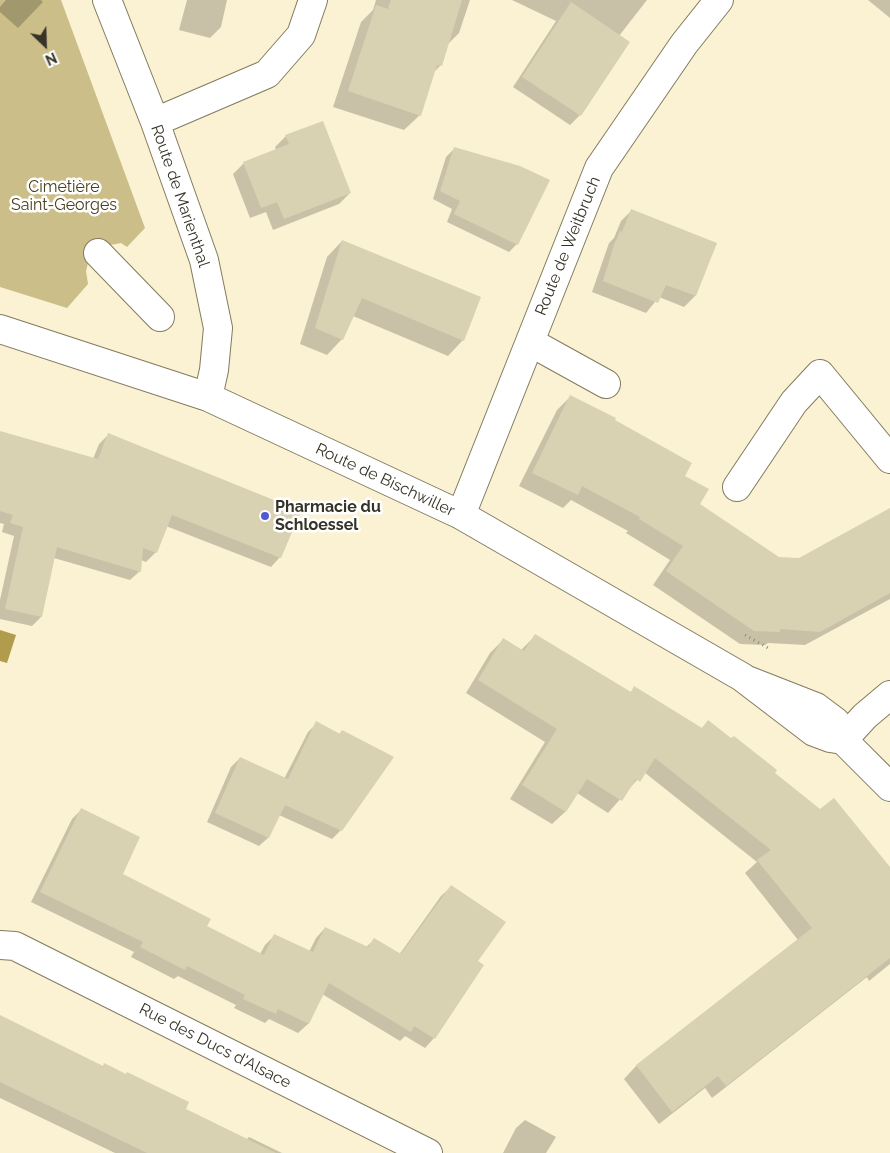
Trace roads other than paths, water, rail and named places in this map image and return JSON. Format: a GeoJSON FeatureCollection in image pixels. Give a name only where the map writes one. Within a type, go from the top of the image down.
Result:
{"type":"FeatureCollection","features":[{"type":"Feature","properties":{"kind":"street","name":"Route de Marienthal"},"geometry":{"type":"LineString","coordinates":[[107,0],[155,122],[204,260],[218,328],[214,370],[208,398]]}},
{"type":"Feature","properties":{"kind":"street"},"geometry":{"type":"LineString","coordinates":[[155,122],[267,74],[301,35],[313,0]]}},
{"type":"Feature","properties":{"kind":"street","name":"Route de Weitbruch"},"geometry":{"type":"LineString","coordinates":[[461,515],[599,168],[684,44],[719,0]]}},
{"type":"Feature","properties":{"kind":"street"},"geometry":{"type":"LineString","coordinates":[[98,253],[160,317]]}},
{"type":"Feature","properties":{"kind":"street","name":"Route de Bischwiller"},"geometry":{"type":"LineString","coordinates":[[0,329],[208,398],[461,515],[747,680],[814,732],[830,738],[843,740]]}},
{"type":"Feature","properties":{"kind":"street"},"geometry":{"type":"LineString","coordinates":[[530,342],[606,384]]}},
{"type":"Feature","properties":{"kind":"street"},"geometry":{"type":"LineString","coordinates":[[737,487],[794,402],[820,374],[890,459]]}},
{"type":"Feature","properties":{"kind":"street"},"geometry":{"type":"LineString","coordinates":[[890,695],[865,716],[843,740],[890,787]]}},
{"type":"Feature","properties":{"kind":"street","name":"Rue des Ducs d'Alsace"},"geometry":{"type":"LineString","coordinates":[[0,945],[15,946],[428,1153]]}},
{"type":"Feature","properties":{"kind":"place","name":"Pharmacie du Schloessel"},"geometry":{"type":"Point","coordinates":[265,516]}},
{"type":"Feature","properties":{"kind":"park label","name":"Cimetière Saint-Georges"},"geometry":{"type":"Point","coordinates":[64,196]}}]}
